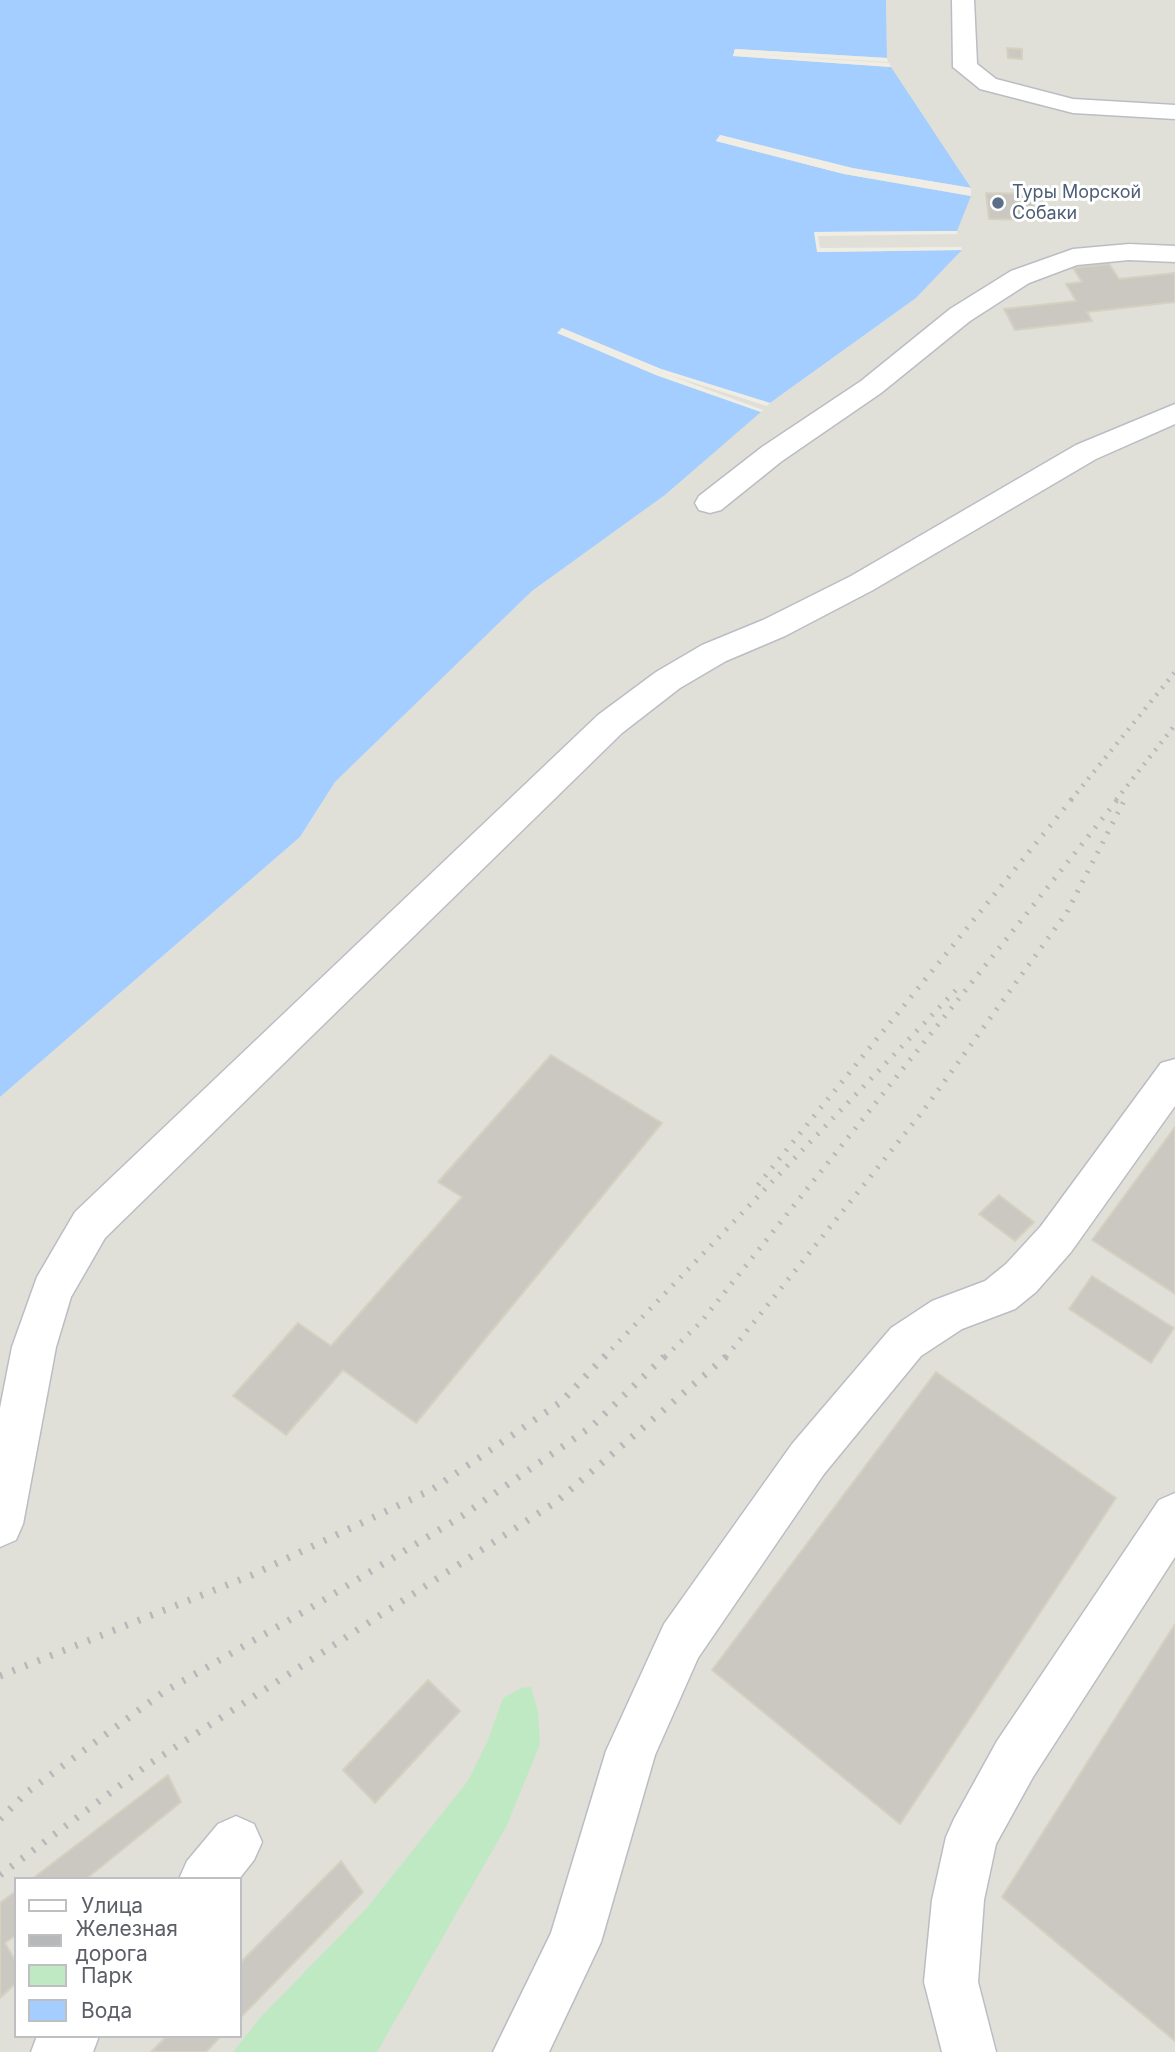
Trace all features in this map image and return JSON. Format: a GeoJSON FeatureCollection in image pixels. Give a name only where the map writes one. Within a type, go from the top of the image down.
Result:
{"type":"FeatureCollection","features":[{"type":"Feature","properties":{"kind":"street"},"geometry":{"type":"LineString","coordinates":[[963,0],[965,67],[988,84],[1073,106],[1175,111]]}},
{"type":"Feature","properties":{"kind":"street"},"geometry":{"type":"LineString","coordinates":[[710,503],[772,454],[871,387],[960,315],[1020,277],[1073,257],[1129,252],[1175,254]]}},
{"type":"Feature","properties":{"kind":"street"},"geometry":{"type":"LineString","coordinates":[[0,1524],[34,1347],[52,1291],[90,1225],[610,724],[668,680],[714,653],[774,628],[862,583],[1086,452],[1175,413]]}},
{"type":"Feature","properties":{"kind":"street"},"geometry":{"type":"LineString","coordinates":[[520,2052],[575,1942],[631,1751],[681,1641],[808,1459],[906,1342],[947,1315],[1000,1296],[1021,1278],[1056,1240],[1175,1075]]}},
{"type":"Feature","properties":{"kind":"street"},"geometry":{"type":"LineString","coordinates":[[968,2052],[951,1982],[958,1900],[972,1837],[1015,1759],[1175,1516]]}},
{"type":"Feature","properties":{"kind":"street"},"geometry":{"type":"LineString","coordinates":[[58,2052],[70,2038]]}},
{"type":"Feature","properties":{"kind":"shaded area"},"geometry":{"type":"Polygon","coordinates":[[[886,0],[1175,0],[1175,2052],[0,2052],[0,1097],[300,837],[335,782],[532,591],[665,495],[760,412],[656,375],[557,333],[562,328],[770,403],[916,298],[961,251],[817,252],[814,232],[956,231],[844,174],[716,141],[720,135],[852,168],[970,188],[733,56],[735,49],[887,58],[886,0]]]}},
{"type":"Feature","properties":{"kind":"green space"},"geometry":{"type":"Polygon","coordinates":[[[531,1687],[538,1712],[540,1744],[507,1825],[377,2052],[233,2052],[260,2018],[366,1909],[468,1781],[488,1740],[503,1698],[521,1688],[531,1687]]]}},
{"type":"Feature","properties":{"kind":"water"},"geometry":{"type":"Polygon","coordinates":[[[0,0],[886,0],[887,58],[735,49],[733,56],[891,67],[971,188],[852,168],[720,135],[716,141],[844,174],[971,196],[957,231],[815,232],[818,252],[962,250],[916,298],[770,403],[661,369],[562,328],[558,333],[656,375],[761,412],[665,495],[532,591],[335,782],[300,837],[0,1097],[0,0]]]}},
{"type":"Feature","properties":{"kind":"pier"},"geometry":{"type":"Polygon","coordinates":[[[735,49],[887,58],[888,62],[737,53],[889,63],[891,67],[733,56],[735,49]]]}},
{"type":"Feature","properties":{"kind":"pier"},"geometry":{"type":"Polygon","coordinates":[[[720,135],[852,168],[971,188],[971,196],[844,174],[716,141],[720,135]]]}},
{"type":"Feature","properties":{"kind":"pier"},"geometry":{"type":"Polygon","coordinates":[[[957,231],[957,234],[818,236],[820,248],[961,247],[962,250],[817,252],[814,232],[957,231]]]}},
{"type":"Feature","properties":{"kind":"pier"},"geometry":{"type":"Polygon","coordinates":[[[562,328],[661,369],[770,403],[767,406],[665,374],[763,410],[761,412],[656,375],[557,333],[562,328]]]}},
{"type":"Feature","properties":{"kind":"building"},"geometry":{"type":"Polygon","coordinates":[[[1007,48],[1022,49],[1022,59],[1008,58],[1007,48]]]}},
{"type":"Feature","properties":{"kind":"building"},"geometry":{"type":"Polygon","coordinates":[[[986,193],[1034,194],[1037,220],[989,219],[986,193]]]}},
{"type":"Feature","properties":{"kind":"building"},"geometry":{"type":"Polygon","coordinates":[[[1109,264],[1119,279],[1175,273],[1175,302],[1087,312],[1092,321],[1015,330],[1004,309],[1076,301],[1066,284],[1082,282],[1073,268],[1109,264]]]}},
{"type":"Feature","properties":{"kind":"building"},"geometry":{"type":"Polygon","coordinates":[[[551,1055],[662,1123],[416,1423],[343,1370],[286,1435],[233,1396],[298,1323],[331,1346],[462,1197],[438,1182],[551,1055]]]}},
{"type":"Feature","properties":{"kind":"building"},"geometry":{"type":"Polygon","coordinates":[[[1175,1127],[1175,1294],[1092,1240],[1175,1127]]]}},
{"type":"Feature","properties":{"kind":"building"},"geometry":{"type":"Polygon","coordinates":[[[999,1195],[1034,1222],[1015,1241],[979,1214],[999,1195]]]}},
{"type":"Feature","properties":{"kind":"building"},"geometry":{"type":"Polygon","coordinates":[[[1092,1276],[1174,1328],[1151,1363],[1069,1309],[1092,1276]]]}},
{"type":"Feature","properties":{"kind":"building"},"geometry":{"type":"Polygon","coordinates":[[[936,1372],[1116,1498],[900,1824],[712,1670],[936,1372]]]}},
{"type":"Feature","properties":{"kind":"building"},"geometry":{"type":"Polygon","coordinates":[[[1175,1624],[1175,2041],[1002,1897],[1175,1624]]]}},
{"type":"Feature","properties":{"kind":"building"},"geometry":{"type":"Polygon","coordinates":[[[428,1680],[460,1711],[375,1803],[343,1770],[428,1680]]]}},
{"type":"Feature","properties":{"kind":"building"},"geometry":{"type":"Polygon","coordinates":[[[168,1775],[181,1802],[88,1877],[35,1877],[168,1775]]]}},
{"type":"Feature","properties":{"kind":"building"},"geometry":{"type":"Polygon","coordinates":[[[341,1861],[363,1892],[242,2016],[242,1961],[341,1861]]]}},
{"type":"Feature","properties":{"kind":"building"},"geometry":{"type":"Polygon","coordinates":[[[14,1892],[14,1936],[5,1943],[14,1959],[14,1985],[0,1998],[0,1903],[14,1892]]]}},
{"type":"Feature","properties":{"kind":"building"},"geometry":{"type":"Polygon","coordinates":[[[165,2038],[219,2038],[206,2052],[151,2052],[165,2038]]]}},
{"type":"Feature","properties":{"kind":"railway"},"geometry":{"type":"LineString","coordinates":[[1071,800],[1175,672]]}},
{"type":"Feature","properties":{"kind":"railway"},"geometry":{"type":"LineString","coordinates":[[1116,800],[1175,725]]}},
{"type":"Feature","properties":{"kind":"railway"},"geometry":{"type":"LineString","coordinates":[[758,1185],[1072,799]]}},
{"type":"Feature","properties":{"kind":"railway"},"geometry":{"type":"LineString","coordinates":[[665,1357],[701,1322],[1118,799]]}},
{"type":"Feature","properties":{"kind":"railway"},"geometry":{"type":"LineString","coordinates":[[727,1356],[923,1111],[1067,912],[1124,801]]}},
{"type":"Feature","properties":{"kind":"railway"},"geometry":{"type":"LineString","coordinates":[[604,1357],[956,990]]}},
{"type":"Feature","properties":{"kind":"railway"},"geometry":{"type":"LineString","coordinates":[[0,1676],[252,1575],[433,1489],[561,1402],[606,1355]]}},
{"type":"Feature","properties":{"kind":"railway"},"geometry":{"type":"LineString","coordinates":[[0,1819],[26,1793],[162,1693],[312,1607],[462,1516],[591,1427],[666,1355]]}},
{"type":"Feature","properties":{"kind":"railway"},"geometry":{"type":"LineString","coordinates":[[0,1875],[146,1766],[556,1502],[727,1356]]}},
{"type":"Feature","properties":{"kind":"place","name":"Туры Морской Собаки"},"geometry":{"type":"Point","coordinates":[998,203]}}]}
